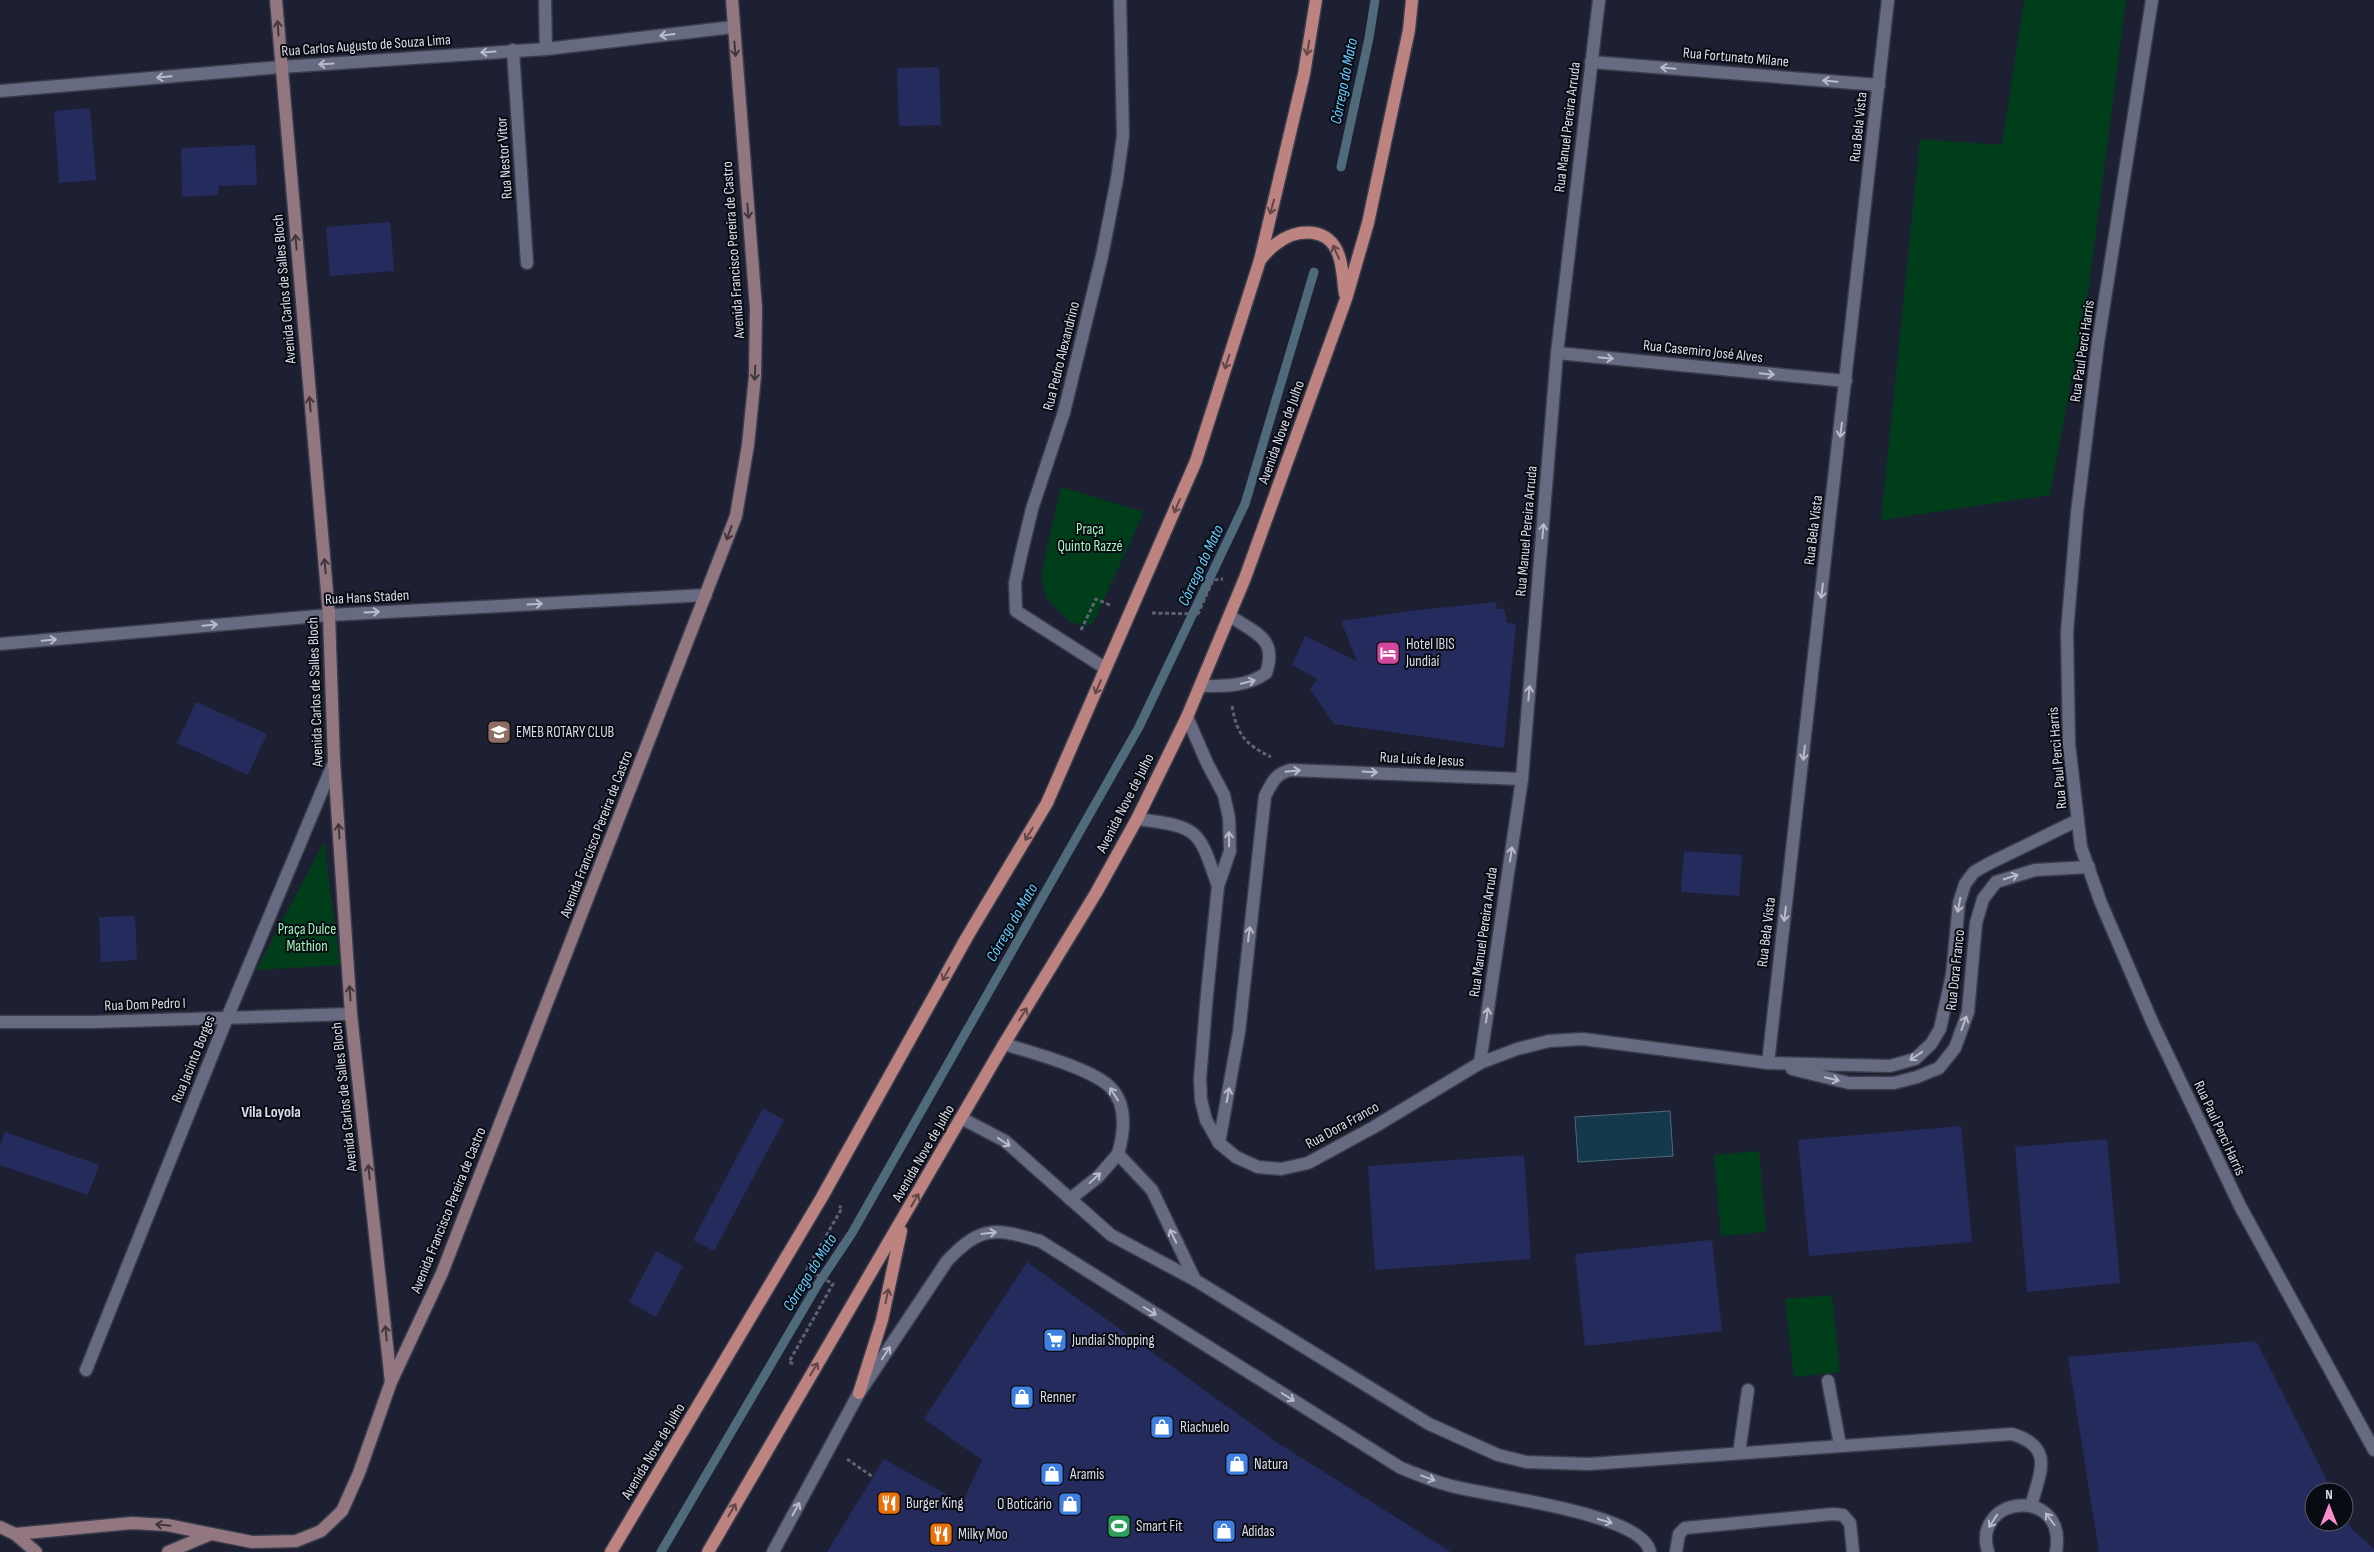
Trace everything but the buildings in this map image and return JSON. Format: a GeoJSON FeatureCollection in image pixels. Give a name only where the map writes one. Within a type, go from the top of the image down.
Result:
{"type":"FeatureCollection","features":[{"type":"Feature","properties":{"kind":"main road","name":"Avenida Nove de Julho"},"geometry":{"type":"LineString","coordinates":[[611,1552],[822,1197],[967,937],[1047,803],[1196,461],[1260,260],[1304,74],[1316,0]]}},
{"type":"Feature","properties":{"kind":"main road","name":"Avenida Nove de Julho"},"geometry":{"type":"LineString","coordinates":[[708,1552],[1004,1044],[1096,893],[1137,818],[1186,717],[1230,616],[1346,299],[1368,223],[1409,30],[1412,0]]}},
{"type":"Feature","properties":{"kind":"main road"},"geometry":{"type":"LineString","coordinates":[[1260,260],[1277,243],[1290,236],[1312,232],[1326,236],[1332,241],[1339,256],[1346,299]]}},
{"type":"Feature","properties":{"kind":"main road"},"geometry":{"type":"LineString","coordinates":[[859,1393],[882,1320],[904,1218]]}},
{"type":"Feature","properties":{"kind":"street","name":"Avenida Carlos de Salles Bloch"},"geometry":{"type":"LineString","coordinates":[[276,0],[329,615],[334,762],[351,1014],[391,1382]]}},
{"type":"Feature","properties":{"kind":"street"},"geometry":{"type":"LineString","coordinates":[[545,0],[546,49]]}},
{"type":"Feature","properties":{"kind":"street","name":"Avenida Francisco Pereira de Castro"},"geometry":{"type":"LineString","coordinates":[[15,1534],[132,1523],[167,1526],[252,1542],[296,1541],[321,1532],[342,1511],[360,1473],[391,1382],[442,1273],[736,516],[748,445],[755,376],[756,308],[732,0]]}},
{"type":"Feature","properties":{"kind":"street","name":"Rua Pedro Alexandrino"},"geometry":{"type":"LineString","coordinates":[[1105,668],[1016,611],[1015,583],[1032,509],[1064,412],[1102,256],[1117,179],[1123,136],[1120,0]]}},
{"type":"Feature","properties":{"kind":"street","name":"Rua Manuel Pereira Arruda"},"geometry":{"type":"LineString","coordinates":[[1480,1063],[1522,779],[1557,353],[1599,0]]}},
{"type":"Feature","properties":{"kind":"street","name":"Rua Bela Vista"},"geometry":{"type":"LineString","coordinates":[[1768,1063],[1888,0]]}},
{"type":"Feature","properties":{"kind":"street","name":"Rua Paul Perci Harris"},"geometry":{"type":"LineString","coordinates":[[2152,0],[2098,343],[2077,513],[2067,632],[2069,744],[2081,847],[2101,903],[2153,1024],[2240,1206],[2374,1450]]}},
{"type":"Feature","properties":{"kind":"street","name":"Rua Carlos Augusto de Souza Lima"},"geometry":{"type":"LineString","coordinates":[[0,91],[281,67],[546,49],[733,27]]}},
{"type":"Feature","properties":{"kind":"street","name":"Rua Nestor Vitor"},"geometry":{"type":"LineString","coordinates":[[513,50],[527,263]]}},
{"type":"Feature","properties":{"kind":"street","name":"Rua Fortunato Milane"},"geometry":{"type":"LineString","coordinates":[[1591,62],[1879,85]]}},
{"type":"Feature","properties":{"kind":"street","name":"Rua Casemiro José Alves"},"geometry":{"type":"LineString","coordinates":[[1557,353],[1846,381]]}},
{"type":"Feature","properties":{"kind":"street","name":"Rua Hans Staden"},"geometry":{"type":"LineString","coordinates":[[0,644],[329,615],[706,595]]}},
{"type":"Feature","properties":{"kind":"street"},"geometry":{"type":"LineString","coordinates":[[1200,686],[1231,686],[1256,681],[1266,673],[1271,652],[1268,644],[1230,616]]}},
{"type":"Feature","properties":{"kind":"street"},"geometry":{"type":"LineString","coordinates":[[1186,717],[1206,763],[1224,795],[1229,818],[1230,851],[1218,886],[1200,1079],[1201,1100],[1206,1120],[1219,1143]]}},
{"type":"Feature","properties":{"kind":"street","name":"Rua Jacinto Borges"},"geometry":{"type":"LineString","coordinates":[[86,1370],[227,1018],[334,762]]}},
{"type":"Feature","properties":{"kind":"street"},"geometry":{"type":"LineString","coordinates":[[1219,1143],[1239,1032],[1265,796],[1274,778],[1280,773],[1290,770]]}},
{"type":"Feature","properties":{"kind":"street","name":"Rua Luís de Jesus"},"geometry":{"type":"LineString","coordinates":[[1290,770],[1522,779]]}},
{"type":"Feature","properties":{"kind":"street"},"geometry":{"type":"LineString","coordinates":[[1137,818],[1186,827],[1197,836],[1206,851],[1218,886]]}},
{"type":"Feature","properties":{"kind":"street","name":"Rua Dora Franco"},"geometry":{"type":"LineString","coordinates":[[1219,1143],[1236,1157],[1258,1167],[1281,1169],[1308,1163],[1374,1127],[1480,1063],[1525,1047],[1550,1041],[1583,1039],[1768,1063],[1890,1066],[1915,1059],[1931,1044],[1940,1029],[1952,976],[1959,903],[1965,884],[1974,872],[2078,820]]}},
{"type":"Feature","properties":{"kind":"street","name":"Rua Dora Franco"},"geometry":{"type":"LineString","coordinates":[[1768,1063],[1849,1083],[1894,1083],[1917,1077],[1939,1068],[1955,1048],[1968,1012],[1976,923],[1984,899],[1996,882],[2035,870],[2088,867]]}},
{"type":"Feature","properties":{"kind":"street","name":"Rua Dom Pedro I"},"geometry":{"type":"LineString","coordinates":[[0,1022],[351,1014]]}},
{"type":"Feature","properties":{"kind":"street"},"geometry":{"type":"LineString","coordinates":[[1004,1044],[1087,1073],[1111,1088],[1122,1107],[1124,1133],[1118,1154],[1098,1177],[1070,1199]]}},
{"type":"Feature","properties":{"kind":"street"},"geometry":{"type":"LineString","coordinates":[[962,1118],[1005,1141],[1111,1235],[1195,1280],[1429,1424],[1498,1455],[1526,1462],[1565,1465],[2012,1434],[2028,1439],[2038,1449],[2042,1464],[2031,1506]]}},
{"type":"Feature","properties":{"kind":"street"},"geometry":{"type":"LineString","coordinates":[[1118,1154],[1152,1190],[1195,1280]]}},
{"type":"Feature","properties":{"kind":"street"},"geometry":{"type":"LineString","coordinates":[[773,1552],[859,1393],[947,1261],[963,1244],[980,1235],[1005,1231],[1040,1242],[1401,1468],[1448,1485],[1558,1507],[1623,1526],[1640,1537],[1650,1548],[1650,1552]]}},
{"type":"Feature","properties":{"kind":"street"},"geometry":{"type":"LineString","coordinates":[[1828,1381],[1840,1445]]}},
{"type":"Feature","properties":{"kind":"street"},"geometry":{"type":"LineString","coordinates":[[1739,1453],[1748,1390]]}},
{"type":"Feature","properties":{"kind":"street"},"geometry":{"type":"LineString","coordinates":[[1988,1552],[1986,1533],[1991,1522],[1998,1514],[2008,1508],[2020,1505],[2042,1510],[2051,1519],[2057,1530],[2058,1542],[2056,1552]]}},
{"type":"Feature","properties":{"kind":"street"},"geometry":{"type":"LineString","coordinates":[[1676,1552],[1679,1534],[1685,1528],[1833,1514],[1843,1515],[1850,1523],[1853,1552]]}},
{"type":"Feature","properties":{"kind":"street"},"geometry":{"type":"LineString","coordinates":[[0,1526],[15,1534],[36,1552]]}},
{"type":"Feature","properties":{"kind":"street"},"geometry":{"type":"LineString","coordinates":[[168,1552],[211,1534]]}},
{"type":"Feature","properties":{"kind":"path"},"geometry":{"type":"LineString","coordinates":[[1180,614],[1198,614]]}},
{"type":"Feature","properties":{"kind":"path"},"geometry":{"type":"LineString","coordinates":[[1231,686],[1231,704],[1235,726],[1252,747],[1290,770]]}},
{"type":"Feature","properties":{"kind":"path"},"geometry":{"type":"LineString","coordinates":[[808,1269],[833,1284]]}},
{"type":"Feature","properties":{"kind":"green space"},"geometry":{"type":"Polygon","coordinates":[[[2024,0],[2126,0],[2089,286],[2050,495],[1881,520],[1920,139],[2002,145],[2024,0]]]}},
{"type":"Feature","properties":{"kind":"green space","name":"Praça Quinto Razzé"},"geometry":{"type":"Polygon","coordinates":[[[1061,487],[1144,512],[1094,621],[1089,626],[1070,622],[1046,598],[1041,575],[1061,487]]]}},
{"type":"Feature","properties":{"kind":"green space","name":"Praça Dulce Mathion"},"geometry":{"type":"Polygon","coordinates":[[[324,842],[340,965],[256,970],[324,842]]]}},
{"type":"Feature","properties":{"kind":"green space"},"geometry":{"type":"Polygon","coordinates":[[[1759,1151],[1766,1232],[1721,1236],[1714,1155],[1759,1151]]]}},
{"type":"Feature","properties":{"kind":"green space"},"geometry":{"type":"Polygon","coordinates":[[[1832,1295],[1840,1372],[1794,1377],[1785,1299],[1832,1295]]]}},
{"type":"Feature","properties":{"kind":"water"},"geometry":{"type":"Polygon","coordinates":[[[1670,1111],[1673,1156],[1578,1162],[1575,1117],[1670,1111]]]}},
{"type":"Feature","properties":{"kind":"waterway","name":"Córrego do Mato"},"geometry":{"type":"LineString","coordinates":[[1341,167],[1369,38],[1375,0]]}},
{"type":"Feature","properties":{"kind":"waterway","name":"Córrego do Mato"},"geometry":{"type":"LineString","coordinates":[[661,1552],[818,1284],[852,1233],[1139,727],[1245,504],[1314,272]]}},
{"type":"Feature","properties":{"kind":"place","name":"Hotel IBIS Jundiaí"},"geometry":{"type":"Point","coordinates":[1388,653]}},
{"type":"Feature","properties":{"kind":"place","name":"EMEB ROTARY CLUB"},"geometry":{"type":"Point","coordinates":[499,732]}},
{"type":"Feature","properties":{"kind":"place","name":"Jundiaí Shopping"},"geometry":{"type":"Point","coordinates":[1055,1340]}},
{"type":"Feature","properties":{"kind":"place","name":"Renner"},"geometry":{"type":"Point","coordinates":[1022,1397]}},
{"type":"Feature","properties":{"kind":"place","name":"Riachuelo"},"geometry":{"type":"Point","coordinates":[1162,1427]}},
{"type":"Feature","properties":{"kind":"place","name":"Natura"},"geometry":{"type":"Point","coordinates":[1237,1464]}},
{"type":"Feature","properties":{"kind":"place","name":"Aramis"},"geometry":{"type":"Point","coordinates":[1052,1474]}},
{"type":"Feature","properties":{"kind":"place","name":"Burger King"},"geometry":{"type":"Point","coordinates":[889,1503]}},
{"type":"Feature","properties":{"kind":"place","name":"O Boticário"},"geometry":{"type":"Point","coordinates":[1070,1504]}},
{"type":"Feature","properties":{"kind":"place","name":"Smart Fit"},"geometry":{"type":"Point","coordinates":[1119,1526]}},
{"type":"Feature","properties":{"kind":"place","name":"Adidas"},"geometry":{"type":"Point","coordinates":[1224,1531]}},
{"type":"Feature","properties":{"kind":"place","name":"Milky Moo"},"geometry":{"type":"Point","coordinates":[941,1534]}},
{"type":"Feature","properties":{"kind":"district","name":"Vila Loyola"},"geometry":{"type":"Point","coordinates":[271,1111]}}]}
